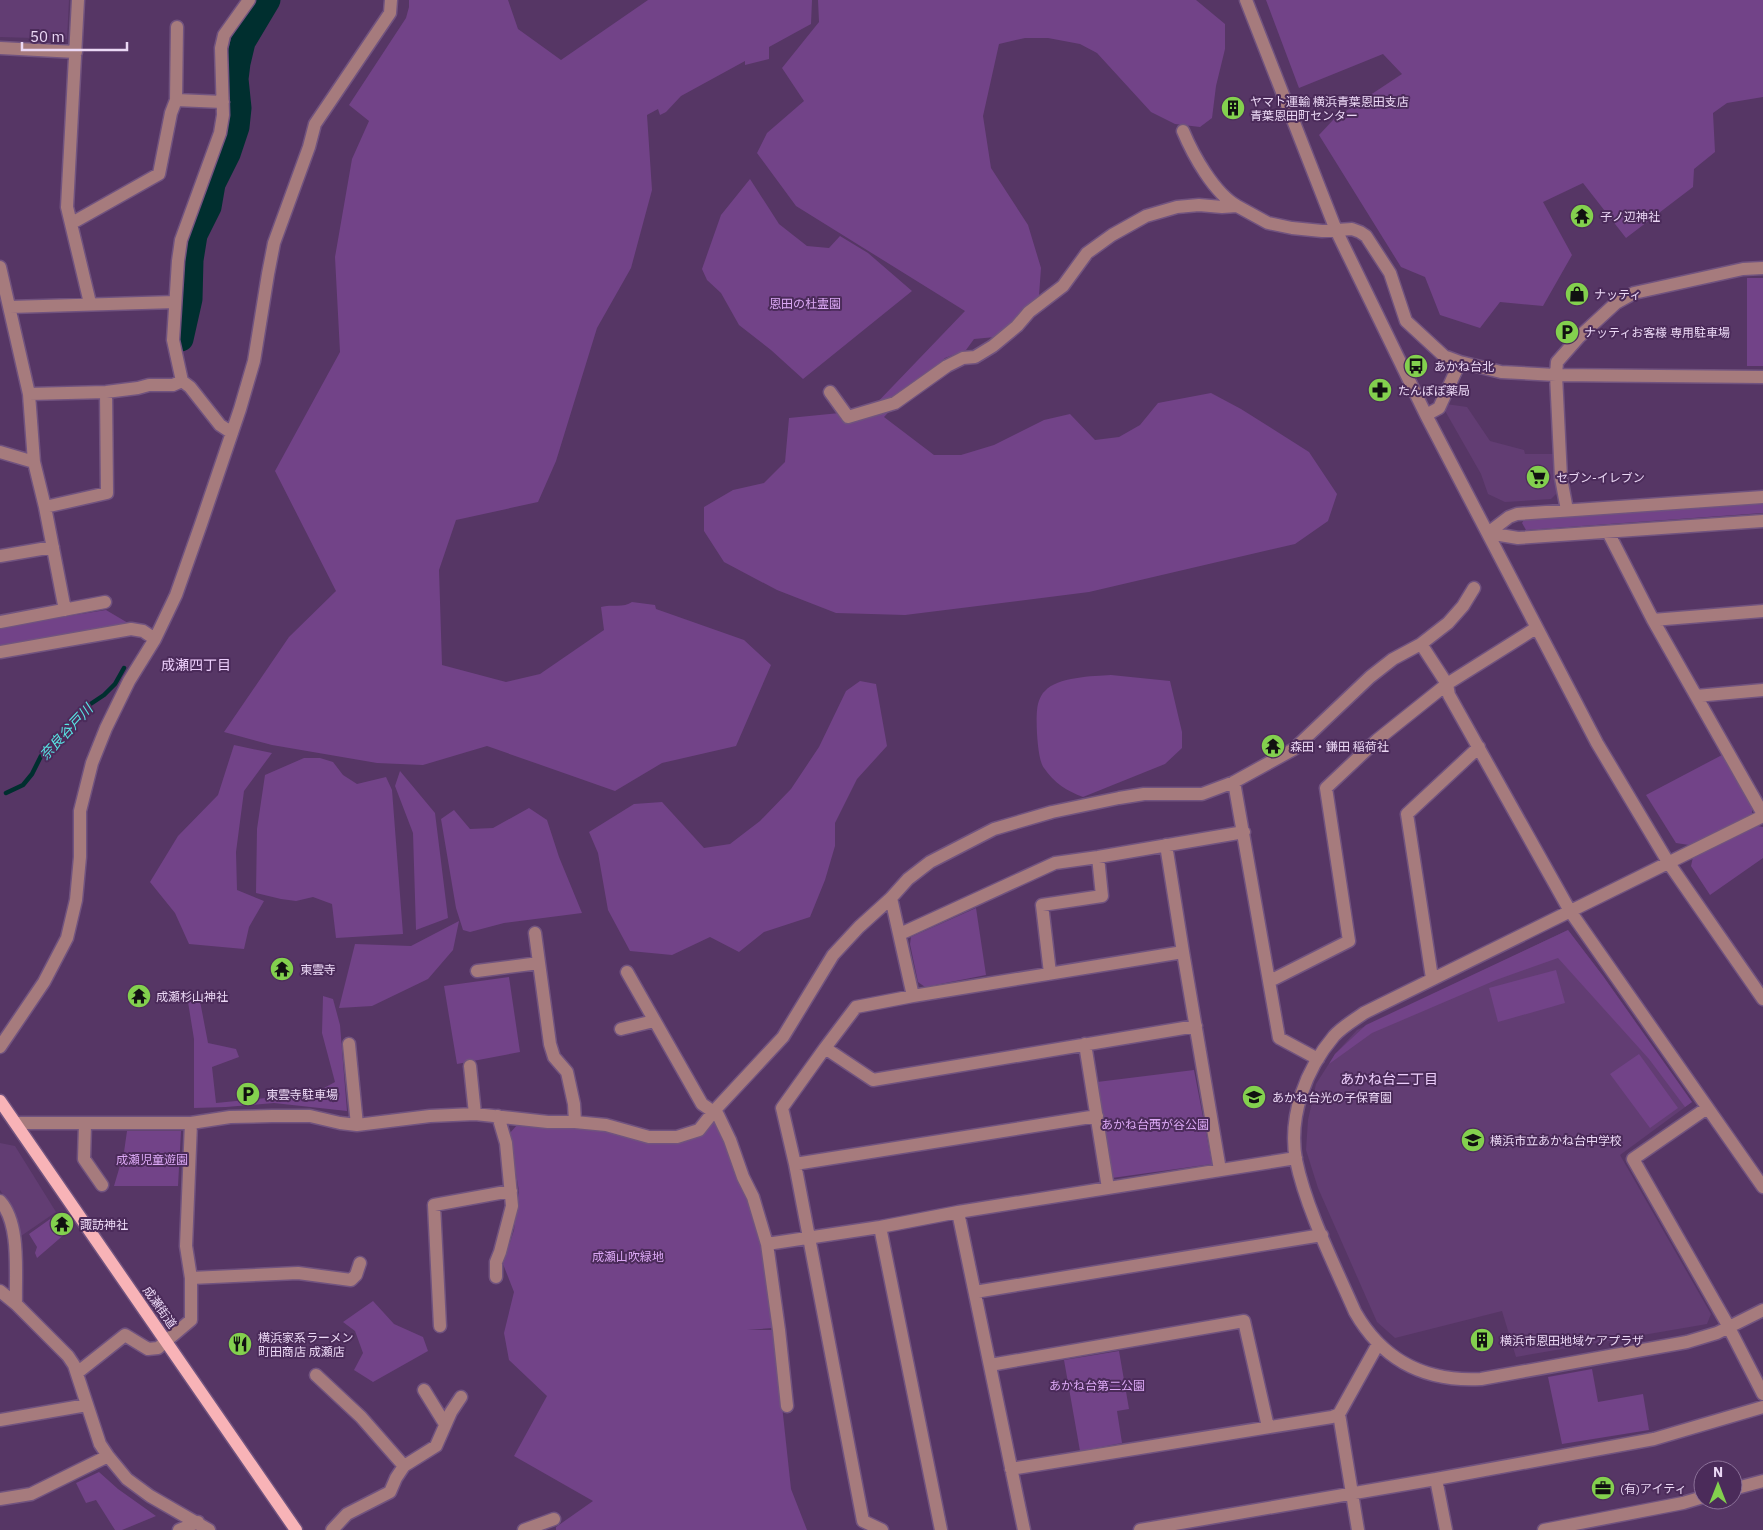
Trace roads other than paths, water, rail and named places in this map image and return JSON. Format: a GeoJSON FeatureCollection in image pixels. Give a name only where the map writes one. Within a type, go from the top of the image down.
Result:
{"type":"FeatureCollection","features":[{"type":"Feature","properties":{"kind":"main road","name":"成瀬街道"},"geometry":{"type":"LineString","coordinates":[[0,1101],[296,1530]]}},
{"type":"Feature","properties":{"kind":"street"},"geometry":{"type":"LineString","coordinates":[[78,0],[67,207],[90,303]]}},
{"type":"Feature","properties":{"kind":"street"},"geometry":{"type":"LineString","coordinates":[[232,433],[220,425],[190,387],[182,381],[173,340],[181,240],[220,133],[223,115],[221,48],[224,35],[249,0]]}},
{"type":"Feature","properties":{"kind":"street"},"geometry":{"type":"LineString","coordinates":[[0,1047],[44,982],[67,938],[76,900],[80,856],[80,811],[92,763],[106,728],[129,682],[154,639],[176,595],[232,433],[254,361],[274,243],[309,147],[315,124],[390,13],[390,0]]}},
{"type":"Feature","properties":{"kind":"street"},"geometry":{"type":"LineString","coordinates":[[1246,0],[1336,230],[1426,415],[1536,628],[1597,743],[1668,862],[1763,999]]}},
{"type":"Feature","properties":{"kind":"street"},"geometry":{"type":"LineString","coordinates":[[72,223],[144,181],[160,174],[171,113],[176,100],[177,27]]}},
{"type":"Feature","properties":{"kind":"street"},"geometry":{"type":"LineString","coordinates":[[0,48],[76,52]]}},
{"type":"Feature","properties":{"kind":"street"},"geometry":{"type":"LineString","coordinates":[[176,100],[222,102]]}},
{"type":"Feature","properties":{"kind":"street"},"geometry":{"type":"LineString","coordinates":[[1183,131],[1191,150],[1208,176],[1231,203],[1268,223],[1322,231],[1352,228],[1366,236],[1390,273],[1406,321],[1444,356],[1501,372],[1556,375],[1763,377]]}},
{"type":"Feature","properties":{"kind":"street"},"geometry":{"type":"LineString","coordinates":[[830,392],[848,417],[895,403],[947,366],[963,358],[975,356],[993,346],[1017,326],[1029,312],[1063,286],[1087,253],[1112,235],[1146,216],[1177,206],[1237,206]]}},
{"type":"Feature","properties":{"kind":"street"},"geometry":{"type":"LineString","coordinates":[[0,267],[29,394],[34,462],[45,507],[65,610]]}},
{"type":"Feature","properties":{"kind":"street"},"geometry":{"type":"LineString","coordinates":[[1566,510],[1561,478],[1556,375],[1558,362],[1579,337],[1616,303],[1634,293],[1743,269],[1763,268]]}},
{"type":"Feature","properties":{"kind":"street"},"geometry":{"type":"LineString","coordinates":[[10,307],[90,303],[175,302]]}},
{"type":"Feature","properties":{"kind":"street"},"geometry":{"type":"LineString","coordinates":[[1426,415],[1439,408],[1460,362]]}},
{"type":"Feature","properties":{"kind":"street"},"geometry":{"type":"LineString","coordinates":[[29,394],[106,392],[173,385],[182,381]]}},
{"type":"Feature","properties":{"kind":"street"},"geometry":{"type":"LineString","coordinates":[[45,507],[107,493],[106,392]]}},
{"type":"Feature","properties":{"kind":"street"},"geometry":{"type":"LineString","coordinates":[[0,452],[34,462]]}},
{"type":"Feature","properties":{"kind":"street"},"geometry":{"type":"LineString","coordinates":[[1488,533],[1517,514],[1763,497]]}},
{"type":"Feature","properties":{"kind":"street"},"geometry":{"type":"LineString","coordinates":[[1488,533],[1518,538],[1763,521]]}},
{"type":"Feature","properties":{"kind":"street"},"geometry":{"type":"LineString","coordinates":[[1608,532],[1652,620],[1763,815],[1364,1013],[1335,1036],[1318,1059],[1300,1096],[1294,1131],[1296,1158],[1312,1209],[1355,1312],[1363,1326],[1378,1344],[1393,1356],[1415,1369],[1458,1380],[1480,1380],[1687,1342],[1729,1328],[1763,1310]]}},
{"type":"Feature","properties":{"kind":"street"},"geometry":{"type":"LineString","coordinates":[[0,556],[53,547]]}},
{"type":"Feature","properties":{"kind":"street"},"geometry":{"type":"LineString","coordinates":[[16,1123],[191,1123],[230,1117],[310,1116],[357,1125],[430,1116],[475,1114],[548,1122],[606,1125],[649,1138],[677,1136],[699,1130],[783,1037],[833,955],[908,879],[930,862],[994,829],[1052,812],[1144,794],[1202,794],[1234,782],[1294,749],[1370,677],[1393,658],[1421,644],[1448,623],[1464,606],[1474,588]]}},
{"type":"Feature","properties":{"kind":"street"},"geometry":{"type":"LineString","coordinates":[[0,622],[106,602]]}},
{"type":"Feature","properties":{"kind":"street"},"geometry":{"type":"LineString","coordinates":[[1652,620],[1763,611]]}},
{"type":"Feature","properties":{"kind":"street"},"geometry":{"type":"LineString","coordinates":[[1270,981],[1349,941],[1326,788],[1377,740],[1447,684],[1536,628]]}},
{"type":"Feature","properties":{"kind":"street"},"geometry":{"type":"LineString","coordinates":[[0,652],[131,629],[143,631],[154,639]]}},
{"type":"Feature","properties":{"kind":"street"},"geometry":{"type":"LineString","coordinates":[[1421,644],[1447,684],[1450,695],[1570,910],[1763,1187]]}},
{"type":"Feature","properties":{"kind":"street"},"geometry":{"type":"LineString","coordinates":[[1696,696],[1763,690]]}},
{"type":"Feature","properties":{"kind":"street"},"geometry":{"type":"LineString","coordinates":[[1432,978],[1407,814],[1479,747]]}},
{"type":"Feature","properties":{"kind":"street"},"geometry":{"type":"LineString","coordinates":[[1234,782],[1279,1038],[1318,1059]]}},
{"type":"Feature","properties":{"kind":"street"},"geometry":{"type":"LineString","coordinates":[[900,934],[1055,862],[1098,857],[1244,832]]}},
{"type":"Feature","properties":{"kind":"street"},"geometry":{"type":"LineString","coordinates":[[1166,845],[1220,1170]]}},
{"type":"Feature","properties":{"kind":"street"},"geometry":{"type":"LineString","coordinates":[[1050,973],[1042,905],[1102,896],[1098,857]]}},
{"type":"Feature","properties":{"kind":"street"},"geometry":{"type":"LineString","coordinates":[[891,898],[912,996]]}},
{"type":"Feature","properties":{"kind":"street"},"geometry":{"type":"LineString","coordinates":[[535,932],[550,1044],[554,1058],[567,1072],[574,1104],[575,1122]]}},
{"type":"Feature","properties":{"kind":"street"},"geometry":{"type":"LineString","coordinates":[[882,1530],[863,1521],[795,1164],[782,1108],[856,1007],[912,996],[1183,952]]}},
{"type":"Feature","properties":{"kind":"street"},"geometry":{"type":"LineString","coordinates":[[477,972],[539,963]]}},
{"type":"Feature","properties":{"kind":"street"},"geometry":{"type":"LineString","coordinates":[[627,972],[702,1104],[718,1115],[753,1197],[767,1244],[788,1406]]}},
{"type":"Feature","properties":{"kind":"street"},"geometry":{"type":"LineString","coordinates":[[621,1029],[654,1021]]}},
{"type":"Feature","properties":{"kind":"street"},"geometry":{"type":"LineString","coordinates":[[825,1048],[873,1080],[1196,1026]]}},
{"type":"Feature","properties":{"kind":"street"},"geometry":{"type":"LineString","coordinates":[[349,1044],[357,1125]]}},
{"type":"Feature","properties":{"kind":"street"},"geometry":{"type":"LineString","coordinates":[[1085,1044],[1108,1188]]}},
{"type":"Feature","properties":{"kind":"street"},"geometry":{"type":"LineString","coordinates":[[470,1066],[475,1114]]}},
{"type":"Feature","properties":{"kind":"street"},"geometry":{"type":"LineString","coordinates":[[1707,1108],[1633,1158],[1729,1328],[1763,1394]]}},
{"type":"Feature","properties":{"kind":"street"},"geometry":{"type":"LineString","coordinates":[[496,1277],[496,1262],[512,1206],[506,1143],[498,1116]]}},
{"type":"Feature","properties":{"kind":"street"},"geometry":{"type":"LineString","coordinates":[[795,1164],[1097,1116]]}},
{"type":"Feature","properties":{"kind":"street"},"geometry":{"type":"LineString","coordinates":[[77,1373],[125,1335],[148,1349],[158,1348],[191,1320],[191,1278],[186,1246],[191,1123]]}},
{"type":"Feature","properties":{"kind":"street"},"geometry":{"type":"LineString","coordinates":[[85,1124],[84,1158],[102,1185]]}},
{"type":"Feature","properties":{"kind":"street"},"geometry":{"type":"LineString","coordinates":[[767,1244],[808,1239],[958,1212],[1296,1158]]}},
{"type":"Feature","properties":{"kind":"street"},"geometry":{"type":"LineString","coordinates":[[440,1326],[434,1205],[510,1192]]}},
{"type":"Feature","properties":{"kind":"street"},"geometry":{"type":"LineString","coordinates":[[0,1201],[11,1221],[14,1236],[16,1304]]}},
{"type":"Feature","properties":{"kind":"street"},"geometry":{"type":"LineString","coordinates":[[958,1212],[1024,1530]]}},
{"type":"Feature","properties":{"kind":"street"},"geometry":{"type":"LineString","coordinates":[[880,1227],[942,1530]]}},
{"type":"Feature","properties":{"kind":"street"},"geometry":{"type":"LineString","coordinates":[[975,1292],[1322,1235]]}},
{"type":"Feature","properties":{"kind":"street"},"geometry":{"type":"LineString","coordinates":[[191,1278],[298,1273],[351,1280],[356,1275],[360,1263]]}},
{"type":"Feature","properties":{"kind":"street"},"geometry":{"type":"LineString","coordinates":[[0,1291],[16,1304],[68,1356],[77,1373],[100,1444],[127,1479],[150,1496],[209,1530]]}},
{"type":"Feature","properties":{"kind":"street"},"geometry":{"type":"LineString","coordinates":[[990,1365],[1244,1321],[1268,1427]]}},
{"type":"Feature","properties":{"kind":"street"},"geometry":{"type":"LineString","coordinates":[[1358,1530],[1339,1414],[1378,1344]]}},
{"type":"Feature","properties":{"kind":"street"},"geometry":{"type":"LineString","coordinates":[[316,1375],[361,1418],[404,1466]]}},
{"type":"Feature","properties":{"kind":"street"},"geometry":{"type":"LineString","coordinates":[[424,1390],[445,1424]]}},
{"type":"Feature","properties":{"kind":"street"},"geometry":{"type":"LineString","coordinates":[[332,1530],[347,1514],[390,1492],[404,1466],[436,1446],[451,1412],[461,1397]]}},
{"type":"Feature","properties":{"kind":"street"},"geometry":{"type":"LineString","coordinates":[[0,1420],[87,1405]]}},
{"type":"Feature","properties":{"kind":"street"},"geometry":{"type":"LineString","coordinates":[[1140,1530],[1352,1494],[1654,1439],[1763,1407]]}},
{"type":"Feature","properties":{"kind":"street"},"geometry":{"type":"LineString","coordinates":[[1011,1469],[1339,1414]]}},
{"type":"Feature","properties":{"kind":"street"},"geometry":{"type":"LineString","coordinates":[[0,1499],[31,1494],[108,1456]]}},
{"type":"Feature","properties":{"kind":"street"},"geometry":{"type":"LineString","coordinates":[[1436,1479],[1446,1530]]}},
{"type":"Feature","properties":{"kind":"street"},"geometry":{"type":"LineString","coordinates":[[1743,1486],[1763,1481]]}},
{"type":"Feature","properties":{"kind":"street"},"geometry":{"type":"LineString","coordinates":[[1544,1530],[1569,1528],[1693,1499]]}},
{"type":"Feature","properties":{"kind":"street"},"geometry":{"type":"LineString","coordinates":[[524,1530],[554,1518]]}},
{"type":"Feature","properties":{"kind":"street"},"geometry":{"type":"LineString","coordinates":[[178,1530],[198,1522]]}},
{"type":"Feature","properties":{"kind":"waterway"},"geometry":{"type":"LineString","coordinates":[[181,339],[190,299],[191,260],[195,235],[209,207],[213,184],[228,154],[237,127],[239,108],[236,79],[243,42],[268,0]]}},
{"type":"Feature","properties":{"kind":"waterway","name":"奈良谷戸川"},"geometry":{"type":"LineString","coordinates":[[6,793],[23,785],[32,774],[41,756],[66,732],[89,705],[104,695],[115,684],[124,668]]}},
{"type":"Feature","properties":{"kind":"place","name":"ヤマト運輸 横浜青葉恩田支店 青葉恩田町センター"},"geometry":{"type":"Point","coordinates":[1233,108]}},
{"type":"Feature","properties":{"kind":"place","name":"子ノ辺神社"},"geometry":{"type":"Point","coordinates":[1582,216]}},
{"type":"Feature","properties":{"kind":"place","name":"ナッティ"},"geometry":{"type":"Point","coordinates":[1577,294]}},
{"type":"Feature","properties":{"kind":"place","name":"ナッティお客様 専用駐車場"},"geometry":{"type":"Point","coordinates":[1567,332]}},
{"type":"Feature","properties":{"kind":"place","name":"あかね台北"},"geometry":{"type":"Point","coordinates":[1416,366]}},
{"type":"Feature","properties":{"kind":"place","name":"たんぽぽ薬局"},"geometry":{"type":"Point","coordinates":[1380,390]}},
{"type":"Feature","properties":{"kind":"place","name":"セブン-イレブン"},"geometry":{"type":"Point","coordinates":[1538,477]}},
{"type":"Feature","properties":{"kind":"place","name":"森田・鎌田 稲荷社"},"geometry":{"type":"Point","coordinates":[1273,746]}},
{"type":"Feature","properties":{"kind":"place","name":"東雲寺"},"geometry":{"type":"Point","coordinates":[282,969]}},
{"type":"Feature","properties":{"kind":"place","name":"成瀬杉山神社"},"geometry":{"type":"Point","coordinates":[139,996]}},
{"type":"Feature","properties":{"kind":"place","name":"東雲寺駐車場"},"geometry":{"type":"Point","coordinates":[248,1094]}},
{"type":"Feature","properties":{"kind":"place","name":"あかね台光の子保育園"},"geometry":{"type":"Point","coordinates":[1254,1097]}},
{"type":"Feature","properties":{"kind":"place","name":"横浜市立あかね台中学校"},"geometry":{"type":"Point","coordinates":[1473,1140]}},
{"type":"Feature","properties":{"kind":"place","name":"諏訪神社"},"geometry":{"type":"Point","coordinates":[62,1224]}},
{"type":"Feature","properties":{"kind":"place","name":"横浜市恩田地域ケアプラザ"},"geometry":{"type":"Point","coordinates":[1482,1340]}},
{"type":"Feature","properties":{"kind":"place","name":"横浜家系ラーメン 町田商店 成瀬店"},"geometry":{"type":"Point","coordinates":[240,1344]}},
{"type":"Feature","properties":{"kind":"place","name":"(有)アイティ"},"geometry":{"type":"Point","coordinates":[1603,1488]}},
{"type":"Feature","properties":{"kind":"district","name":"成瀬四丁目"},"geometry":{"type":"Point","coordinates":[196,665]}},
{"type":"Feature","properties":{"kind":"district","name":"あかね台二丁目"},"geometry":{"type":"Point","coordinates":[1389,1079]}},
{"type":"Feature","properties":{"kind":"park label","name":"恩田の杜霊園"},"geometry":{"type":"Point","coordinates":[805,303]}},
{"type":"Feature","properties":{"kind":"park label","name":"あかね台西が谷公園"},"geometry":{"type":"Point","coordinates":[1155,1124]}},
{"type":"Feature","properties":{"kind":"park label","name":"成瀬児童遊園"},"geometry":{"type":"Point","coordinates":[152,1159]}},
{"type":"Feature","properties":{"kind":"park label","name":"成瀬山吹緑地"},"geometry":{"type":"Point","coordinates":[628,1256]}},
{"type":"Feature","properties":{"kind":"park label","name":"あかね台第二公園"},"geometry":{"type":"Point","coordinates":[1097,1385]}}]}
